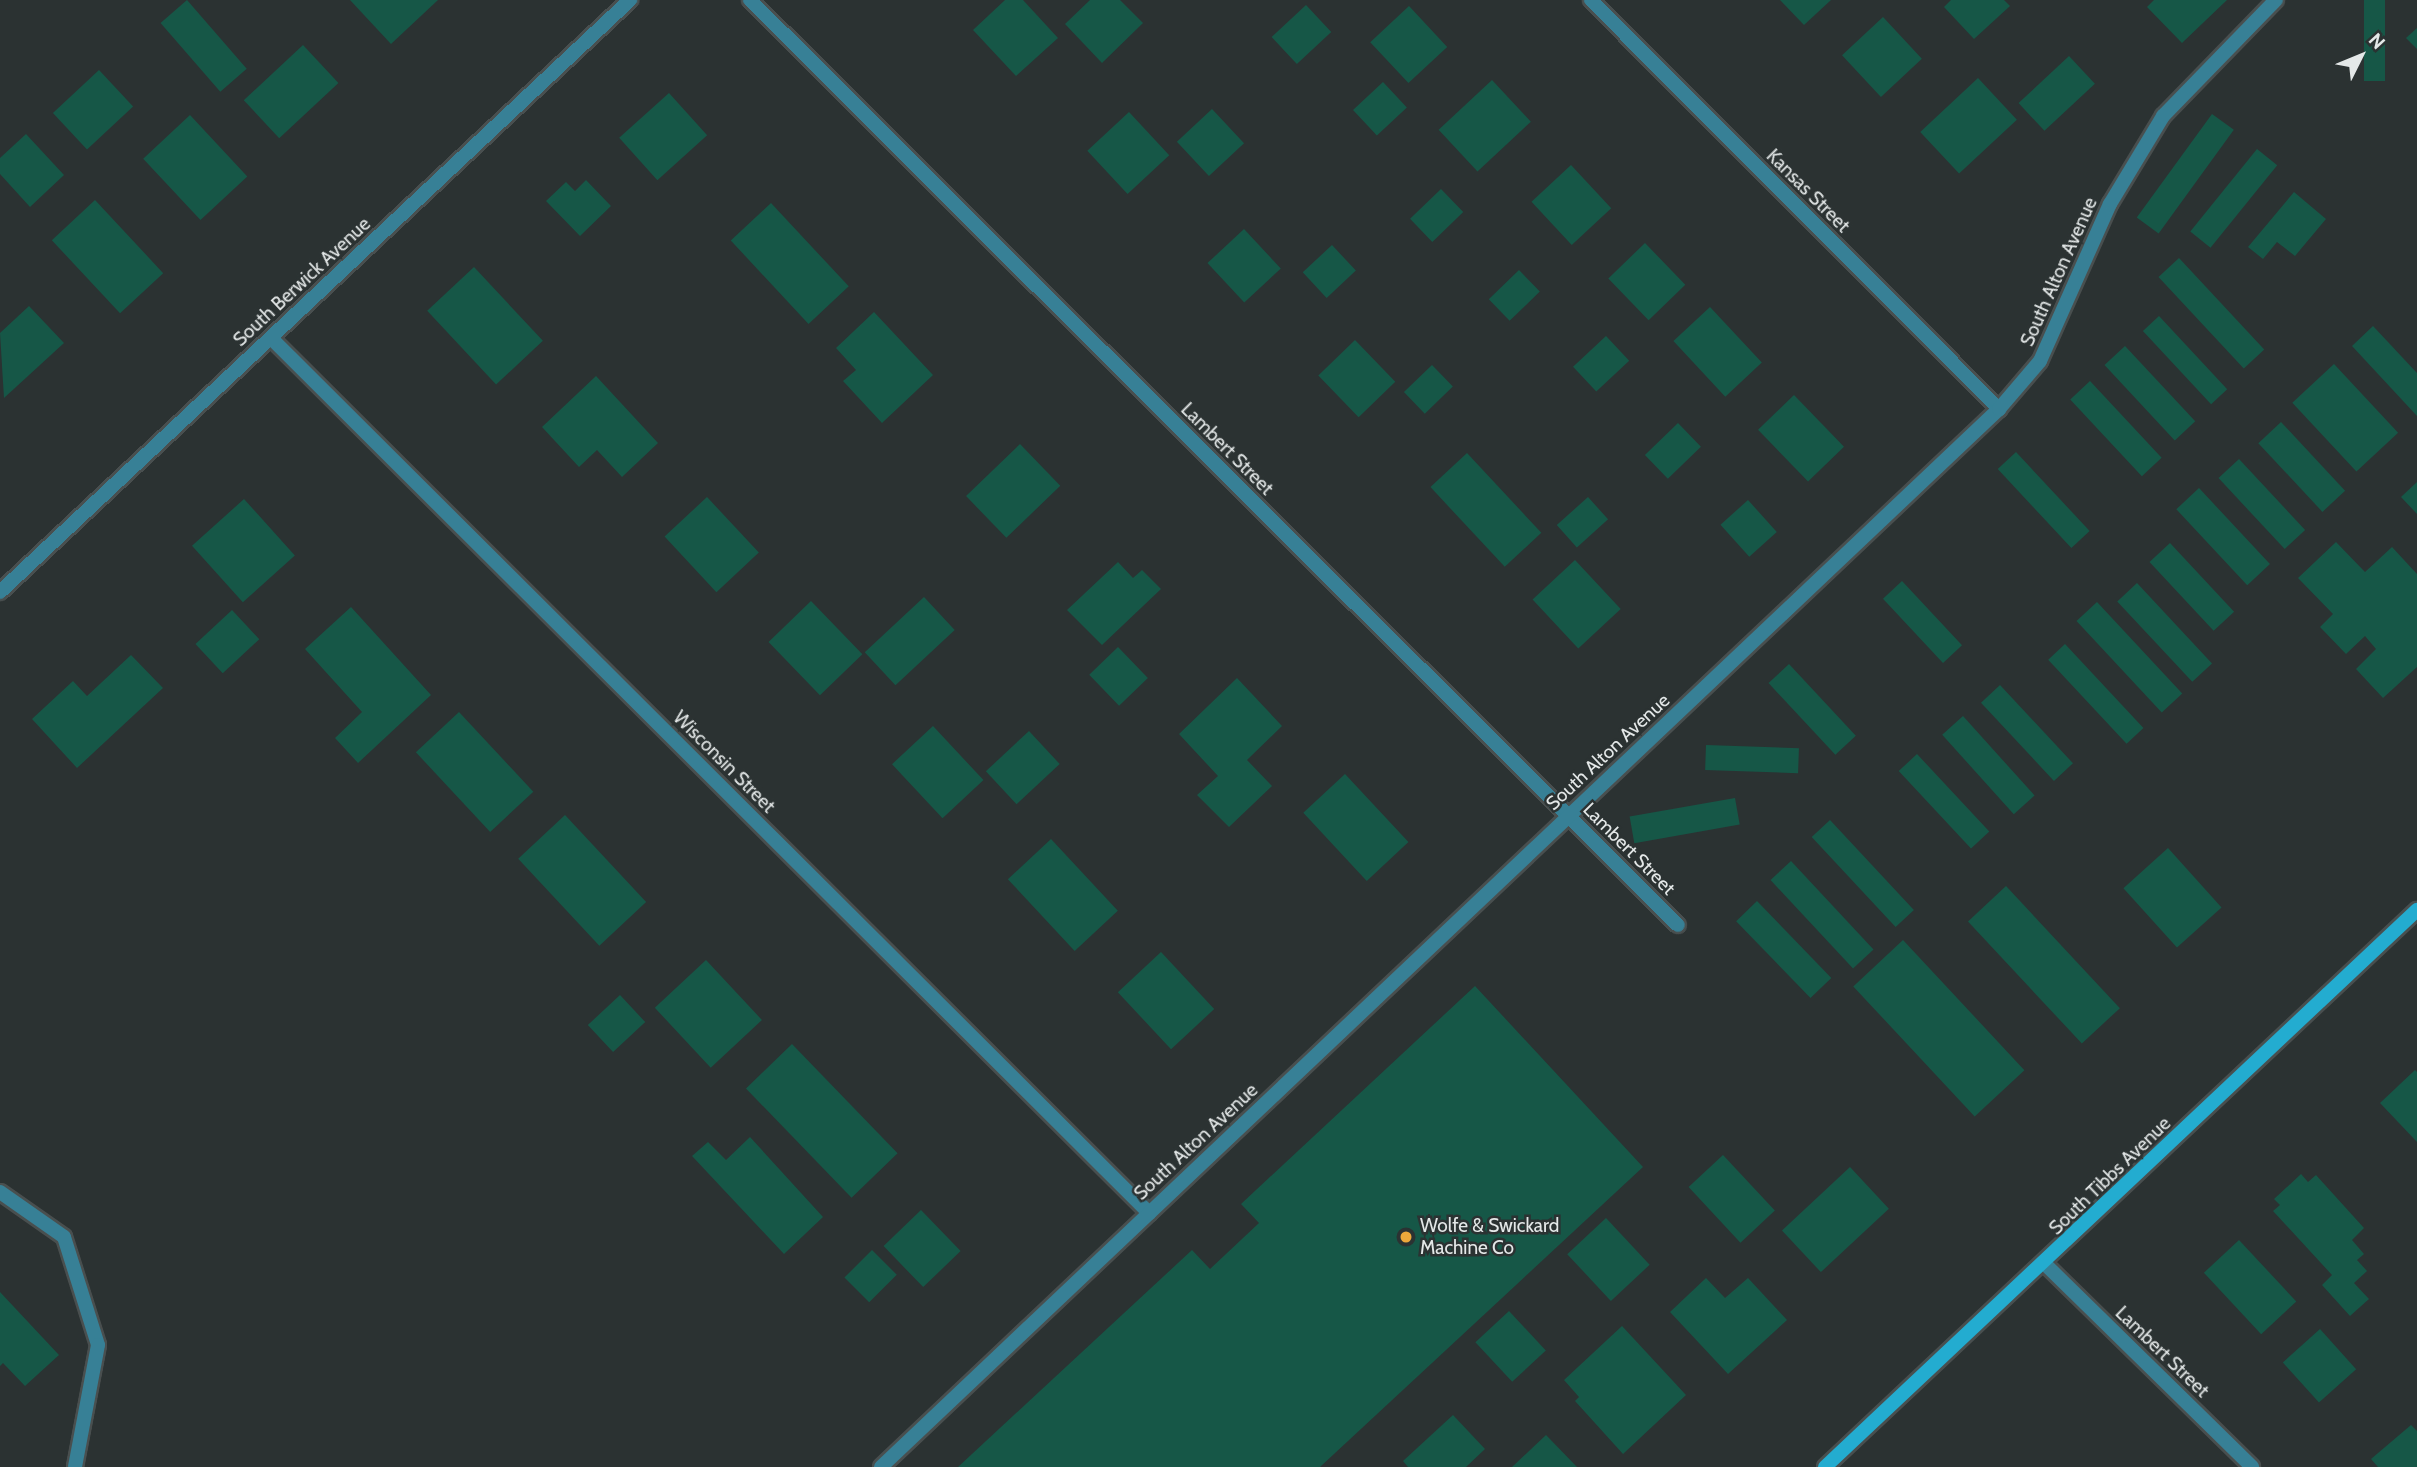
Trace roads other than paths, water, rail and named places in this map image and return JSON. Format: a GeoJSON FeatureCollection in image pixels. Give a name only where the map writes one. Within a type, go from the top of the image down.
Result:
{"type":"FeatureCollection","features":[{"type":"Feature","properties":{"kind":"main road","name":"South Tibbs Avenue"},"geometry":{"type":"LineString","coordinates":[[1825,1467],[2045,1264],[2417,910]]}},
{"type":"Feature","properties":{"kind":"street","name":"South Berwick Avenue"},"geometry":{"type":"LineString","coordinates":[[0,592],[630,0]]}},
{"type":"Feature","properties":{"kind":"street","name":"Lambert Street"},"geometry":{"type":"LineString","coordinates":[[750,0],[1678,925]]}},
{"type":"Feature","properties":{"kind":"street","name":"Kansas Street"},"geometry":{"type":"LineString","coordinates":[[1591,0],[1999,409]]}},
{"type":"Feature","properties":{"kind":"street","name":"South Alton Avenue"},"geometry":{"type":"LineString","coordinates":[[881,1467],[1999,409],[2040,361],[2110,204],[2163,116],[2276,0]]}},
{"type":"Feature","properties":{"kind":"street","name":"Wisconsin Street"},"geometry":{"type":"LineString","coordinates":[[271,338],[1149,1213]]}},
{"type":"Feature","properties":{"kind":"street"},"geometry":{"type":"LineString","coordinates":[[0,1192],[64,1237],[98,1345],[75,1467]]}},
{"type":"Feature","properties":{"kind":"street","name":"Lambert Street"},"geometry":{"type":"LineString","coordinates":[[2045,1264],[2252,1467]]}},
{"type":"Feature","properties":{"kind":"place","name":"Wolfe & Swickard Machine Co"},"geometry":{"type":"Point","coordinates":[1406,1237]}}]}
